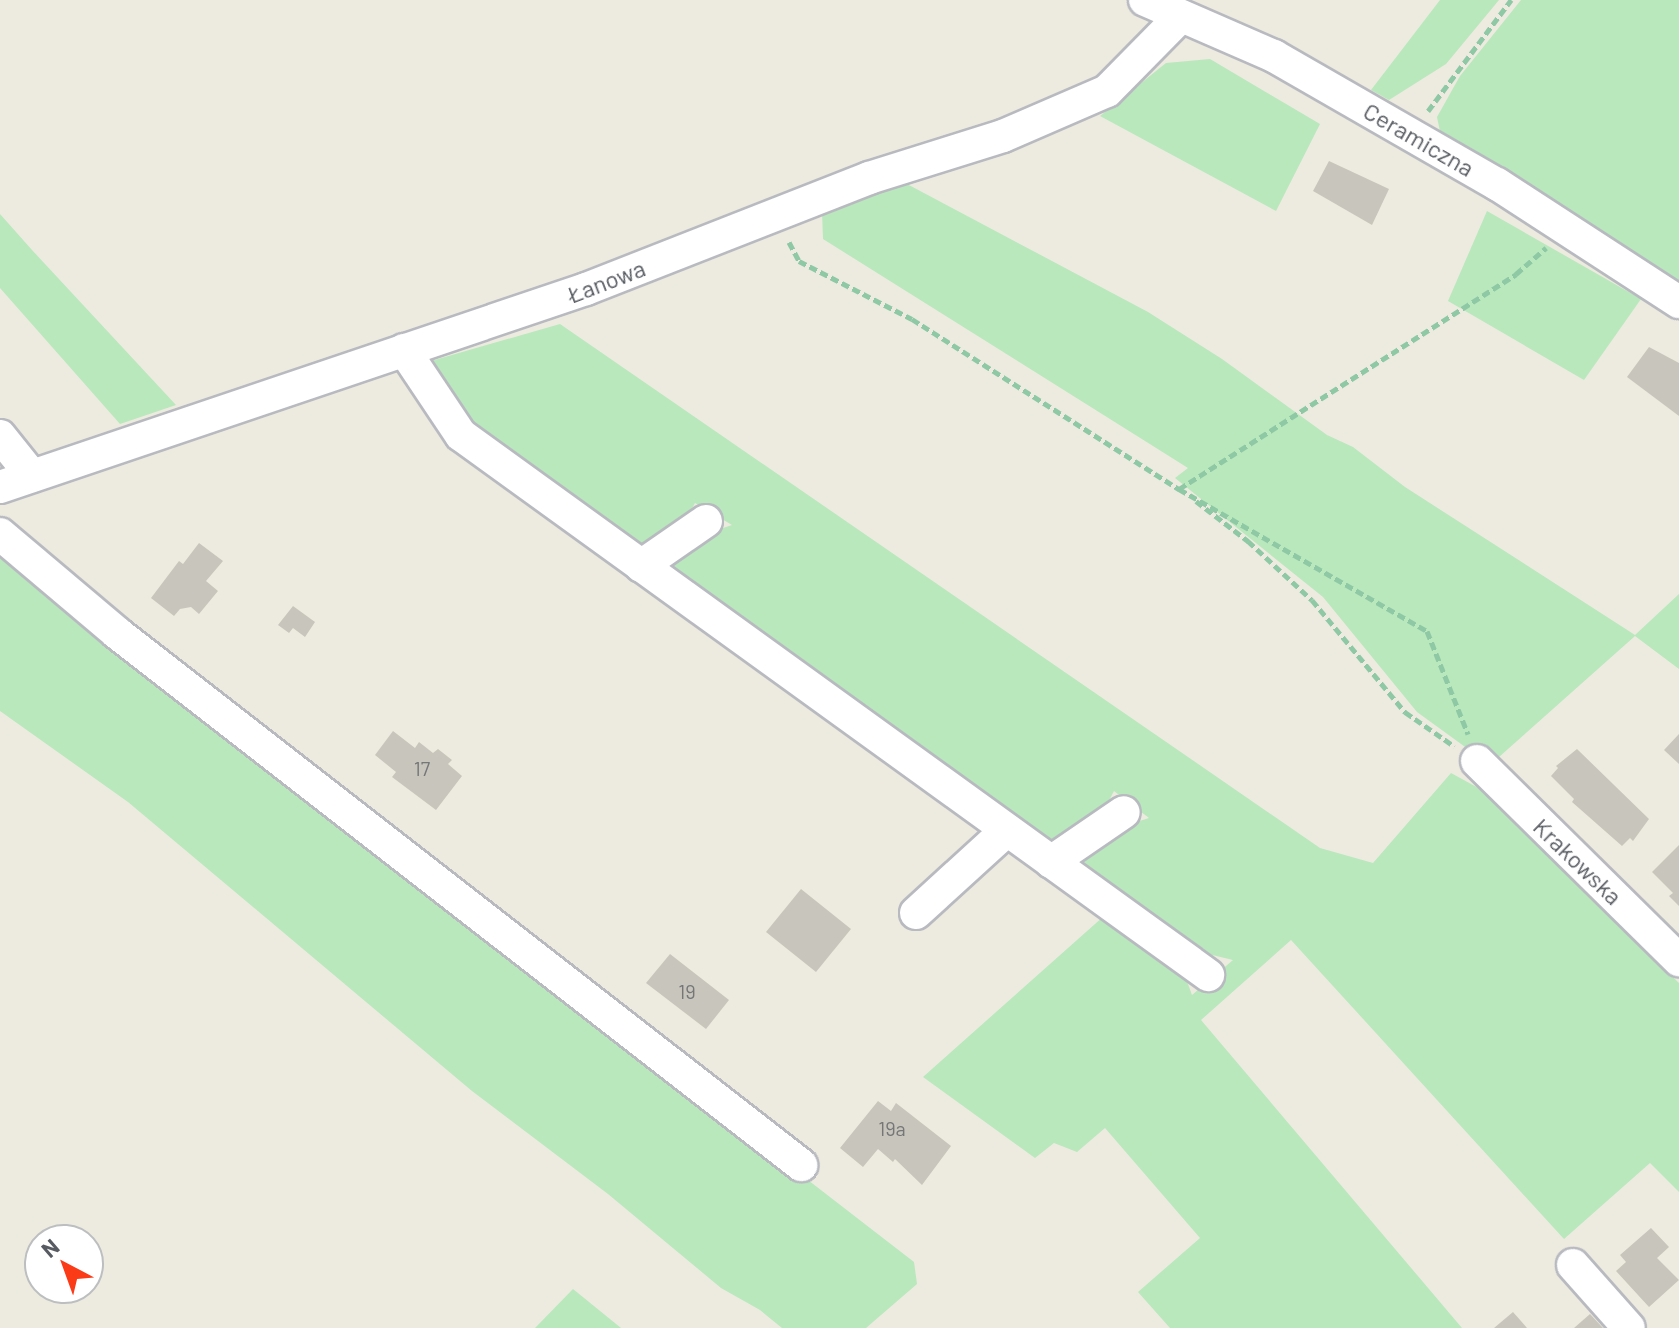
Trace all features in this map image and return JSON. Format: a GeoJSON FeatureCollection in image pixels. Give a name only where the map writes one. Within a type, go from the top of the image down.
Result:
{"type":"FeatureCollection","features":[{"type":"Feature","properties":{"kind":"street","name":"Ceramiczna"},"geometry":{"type":"LineString","coordinates":[[1145,0],[1274,56],[1567,229],[1679,302]]}},
{"type":"Feature","properties":{"kind":"street","name":"Łanowa"},"geometry":{"type":"LineString","coordinates":[[0,487],[586,289],[869,178],[1003,136],[1107,91],[1180,17]]}},
{"type":"Feature","properties":{"kind":"street"},"geometry":{"type":"LineString","coordinates":[[404,350],[461,435],[1208,975]]}},
{"type":"Feature","properties":{"kind":"street"},"geometry":{"type":"LineString","coordinates":[[0,436],[32,476]]}},
{"type":"Feature","properties":{"kind":"street"},"geometry":{"type":"LineString","coordinates":[[641,566],[706,521]]}},
{"type":"Feature","properties":{"kind":"street"},"geometry":{"type":"LineString","coordinates":[[0,534],[129,642],[801,1165]]}},
{"type":"Feature","properties":{"kind":"street","name":"Krakowska"},"geometry":{"type":"LineString","coordinates":[[1477,761],[1679,960]]}},
{"type":"Feature","properties":{"kind":"street"},"geometry":{"type":"LineString","coordinates":[[1051,862],[1124,812]]}},
{"type":"Feature","properties":{"kind":"street"},"geometry":{"type":"LineString","coordinates":[[916,913],[1007,830]]}},
{"type":"Feature","properties":{"kind":"street"},"geometry":{"type":"LineString","coordinates":[[1573,1265],[1629,1328]]}},
{"type":"Feature","properties":{"kind":"path"},"geometry":{"type":"LineString","coordinates":[[1412,135],[1457,67],[1511,0]]}},
{"type":"Feature","properties":{"kind":"path"},"geometry":{"type":"LineString","coordinates":[[783,212],[786,236],[799,261],[912,319],[1179,489],[1427,631],[1460,708],[1477,761]]}},
{"type":"Feature","properties":{"kind":"path"},"geometry":{"type":"LineString","coordinates":[[1179,489],[1516,274],[1567,229]]}},
{"type":"Feature","properties":{"kind":"path"},"geometry":{"type":"LineString","coordinates":[[1179,489],[1248,541],[1312,600],[1405,712],[1477,761]]}},
{"type":"Feature","properties":{"kind":"green space"},"geometry":{"type":"Polygon","coordinates":[[[1440,0],[1499,0],[1446,64],[1389,100],[1371,90],[1440,0]]]}},
{"type":"Feature","properties":{"kind":"green space"},"geometry":{"type":"Polygon","coordinates":[[[1521,0],[1679,0],[1679,286],[1441,136],[1437,117],[1460,76],[1521,0]]]}},
{"type":"Feature","properties":{"kind":"green space"},"geometry":{"type":"Polygon","coordinates":[[[1210,59],[1320,124],[1276,211],[1100,116],[1166,63],[1210,59]]]}},
{"type":"Feature","properties":{"kind":"green space"},"geometry":{"type":"Polygon","coordinates":[[[907,184],[1148,312],[1222,359],[1327,435],[1353,447],[1405,487],[1635,635],[1679,594],[1679,669],[1635,636],[1490,765],[1417,712],[1323,597],[1175,478],[1188,468],[823,239],[822,211],[907,184]]]}},
{"type":"Feature","properties":{"kind":"green space"},"geometry":{"type":"Polygon","coordinates":[[[1487,211],[1641,299],[1584,380],[1448,301],[1487,211]]]}},
{"type":"Feature","properties":{"kind":"green space"},"geometry":{"type":"Polygon","coordinates":[[[0,214],[176,405],[120,424],[0,288],[0,214]]]}},
{"type":"Feature","properties":{"kind":"green space"},"geometry":{"type":"Polygon","coordinates":[[[560,324],[1320,848],[1373,863],[1451,773],[1482,790],[1679,983],[1679,1192],[1650,1163],[1564,1239],[1291,940],[1201,1020],[1462,1328],[1170,1328],[1138,1292],[1200,1238],[1105,1128],[1077,1152],[1054,1143],[1035,1158],[923,1077],[1104,916],[1184,973],[1192,995],[1233,960],[1204,953],[1074,861],[1121,827],[1149,818],[1114,791],[1103,812],[1053,846],[662,565],[702,535],[732,525],[695,503],[686,520],[643,548],[486,436],[468,417],[431,361],[560,324]]]}},
{"type":"Feature","properties":{"kind":"green space"},"geometry":{"type":"Polygon","coordinates":[[[0,551],[293,782],[914,1262],[917,1284],[866,1328],[782,1328],[760,1310],[721,1288],[608,1194],[472,1091],[128,802],[0,711],[0,551]]]}},
{"type":"Feature","properties":{"kind":"green space"},"geometry":{"type":"Polygon","coordinates":[[[573,1289],[621,1328],[535,1328],[573,1289]]]}},
{"type":"Feature","properties":{"kind":"building"},"geometry":{"type":"Polygon","coordinates":[[[1329,161],[1389,189],[1372,225],[1313,191],[1329,161]]]}},
{"type":"Feature","properties":{"kind":"building"},"geometry":{"type":"Polygon","coordinates":[[[1649,347],[1679,363],[1679,416],[1627,377],[1649,347]]]}},
{"type":"Feature","properties":{"kind":"building"},"geometry":{"type":"Polygon","coordinates":[[[199,543],[223,561],[206,581],[218,591],[199,614],[191,607],[180,609],[174,616],[151,598],[179,561],[183,564],[199,543]]]}},
{"type":"Feature","properties":{"kind":"building"},"geometry":{"type":"Polygon","coordinates":[[[293,606],[315,622],[305,637],[293,628],[289,633],[278,625],[293,606]]]}},
{"type":"Feature","properties":{"kind":"building"},"geometry":{"type":"Polygon","coordinates":[[[393,731],[415,748],[419,742],[433,753],[438,749],[452,760],[448,764],[462,776],[436,810],[392,777],[396,772],[375,755],[393,731]]]}},
{"type":"Feature","properties":{"kind":"building"},"geometry":{"type":"Polygon","coordinates":[[[1679,734],[1679,764],[1664,750],[1679,734]]]}},
{"type":"Feature","properties":{"kind":"building"},"geometry":{"type":"Polygon","coordinates":[[[1577,749],[1649,819],[1633,841],[1630,838],[1622,846],[1572,802],[1574,799],[1551,776],[1558,768],[1556,766],[1577,749]]]}},
{"type":"Feature","properties":{"kind":"building"},"geometry":{"type":"Polygon","coordinates":[[[1679,845],[1679,906],[1669,896],[1673,893],[1652,872],[1679,845]]]}},
{"type":"Feature","properties":{"kind":"building"},"geometry":{"type":"Polygon","coordinates":[[[801,889],[851,929],[816,972],[766,932],[801,889]]]}},
{"type":"Feature","properties":{"kind":"building"},"geometry":{"type":"Polygon","coordinates":[[[670,954],[729,1000],[706,1029],[646,983],[670,954]]]}},
{"type":"Feature","properties":{"kind":"building"},"geometry":{"type":"Polygon","coordinates":[[[878,1101],[891,1111],[896,1103],[951,1146],[922,1185],[895,1159],[893,1162],[878,1149],[863,1167],[840,1148],[878,1101]]]}},
{"type":"Feature","properties":{"kind":"building"},"geometry":{"type":"Polygon","coordinates":[[[1651,1228],[1669,1247],[1657,1258],[1679,1280],[1649,1307],[1616,1271],[1626,1262],[1620,1255],[1651,1228]]]}},
{"type":"Feature","properties":{"kind":"building"},"geometry":{"type":"Polygon","coordinates":[[[1513,1312],[1527,1328],[1494,1328],[1513,1312]]]}},
{"type":"Feature","properties":{"kind":"building"},"geometry":{"type":"Polygon","coordinates":[[[1590,1314],[1603,1328],[1574,1328],[1590,1314]]]}}]}
